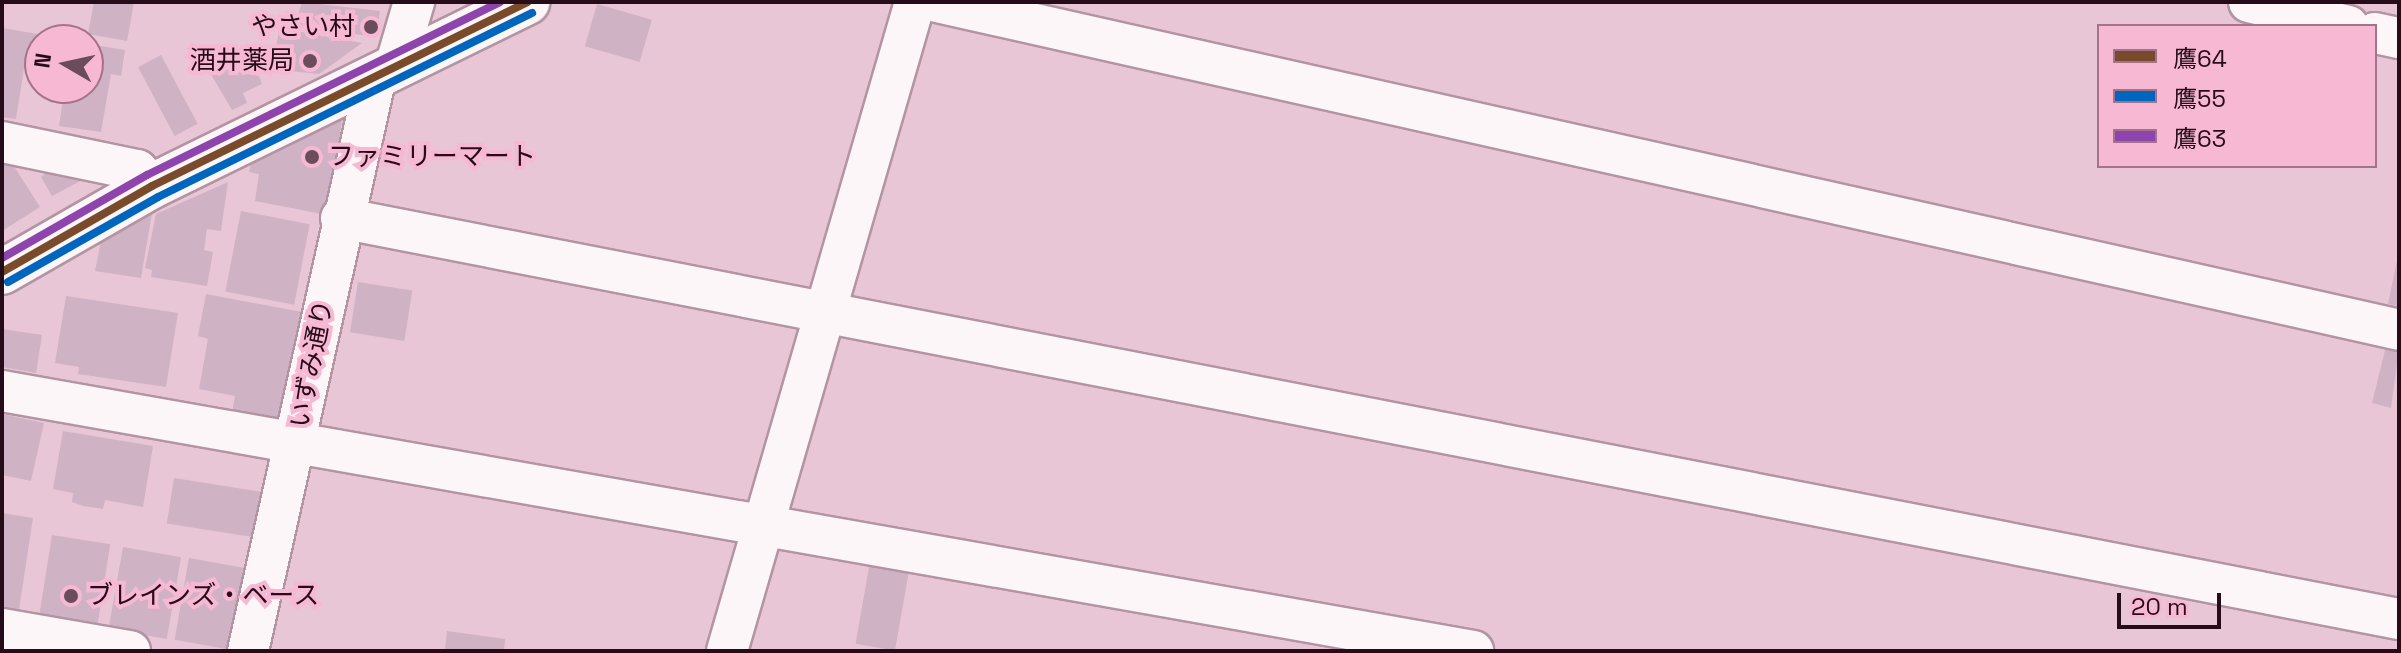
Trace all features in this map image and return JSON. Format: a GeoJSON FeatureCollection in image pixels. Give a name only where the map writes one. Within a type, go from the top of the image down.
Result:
{"type":"FeatureCollection","features":[{"type":"Feature","properties":{"kind":"street","name":"いずみ通り"},"geometry":{"type":"LineString","coordinates":[[248,651],[296,442],[341,218],[386,72],[414,2]]}},
{"type":"Feature","properties":{"kind":"street"},"geometry":{"type":"LineString","coordinates":[[2,272],[152,186],[527,2]]}},
{"type":"Feature","properties":{"kind":"street"},"geometry":{"type":"LineString","coordinates":[[727,651],[915,2]]}},
{"type":"Feature","properties":{"kind":"street"},"geometry":{"type":"LineString","coordinates":[[937,2],[2399,330]]}},
{"type":"Feature","properties":{"kind":"street"},"geometry":{"type":"LineString","coordinates":[[2249,2],[2340,24]]}},
{"type":"Feature","properties":{"kind":"street"},"geometry":{"type":"LineString","coordinates":[[2377,33],[2399,38]]}},
{"type":"Feature","properties":{"kind":"street"},"geometry":{"type":"LineString","coordinates":[[2,142],[137,170],[152,186]]}},
{"type":"Feature","properties":{"kind":"street"},"geometry":{"type":"LineString","coordinates":[[341,218],[827,309],[2399,619]]}},
{"type":"Feature","properties":{"kind":"street"},"geometry":{"type":"LineString","coordinates":[[2,391],[763,521],[1473,651]]}},
{"type":"Feature","properties":{"kind":"street"},"geometry":{"type":"LineString","coordinates":[[2,629],[130,651]]}},
{"type":"Feature","properties":{"kind":"building"},"geometry":{"type":"Polygon","coordinates":[[[94,2],[134,2],[127,41],[104,37],[104,24],[90,24],[94,2]]]}},
{"type":"Feature","properties":{"kind":"building"},"geometry":{"type":"Polygon","coordinates":[[[302,2],[380,11],[376,37],[295,25],[302,2]]]}},
{"type":"Feature","properties":{"kind":"building"},"geometry":{"type":"Polygon","coordinates":[[[597,4],[652,20],[640,62],[585,46],[597,4]]]}},
{"type":"Feature","properties":{"kind":"building"},"geometry":{"type":"Polygon","coordinates":[[[2,28],[24,32],[24,69],[16,119],[2,117],[2,28]]]}},
{"type":"Feature","properties":{"kind":"building"},"geometry":{"type":"Polygon","coordinates":[[[280,28],[362,43],[319,74],[271,69],[280,28]]]}},
{"type":"Feature","properties":{"kind":"building"},"geometry":{"type":"Polygon","coordinates":[[[104,47],[125,50],[121,76],[111,74],[101,132],[59,126],[62,104],[104,104],[104,47]]]}},
{"type":"Feature","properties":{"kind":"building"},"geometry":{"type":"Polygon","coordinates":[[[161,55],[198,124],[175,136],[138,67],[161,55]]]}},
{"type":"Feature","properties":{"kind":"building"},"geometry":{"type":"Polygon","coordinates":[[[206,66],[259,76],[262,84],[243,93],[247,103],[232,110],[206,66]]]}},
{"type":"Feature","properties":{"kind":"building"},"geometry":{"type":"Polygon","coordinates":[[[343,114],[327,215],[255,201],[259,174],[249,172],[254,148],[343,114]]]}},
{"type":"Feature","properties":{"kind":"building"},"geometry":{"type":"Polygon","coordinates":[[[63,159],[109,166],[52,196],[41,177],[63,159]]]}},
{"type":"Feature","properties":{"kind":"building"},"geometry":{"type":"Polygon","coordinates":[[[10,160],[40,207],[2,231],[2,165],[10,160]]]}},
{"type":"Feature","properties":{"kind":"building"},"geometry":{"type":"Polygon","coordinates":[[[228,182],[221,231],[207,229],[204,250],[213,252],[207,286],[151,277],[152,270],[145,268],[156,214],[228,182]]]}},
{"type":"Feature","properties":{"kind":"building"},"geometry":{"type":"Polygon","coordinates":[[[241,211],[310,224],[294,305],[225,291],[241,211]]]}},
{"type":"Feature","properties":{"kind":"building"},"geometry":{"type":"Polygon","coordinates":[[[152,213],[141,278],[95,271],[102,236],[152,213]]]}},
{"type":"Feature","properties":{"kind":"building"},"geometry":{"type":"Polygon","coordinates":[[[2399,256],[2399,306],[2388,304],[2399,256]]]}},
{"type":"Feature","properties":{"kind":"building"},"geometry":{"type":"Polygon","coordinates":[[[358,282],[412,291],[404,341],[350,332],[358,282]]]}},
{"type":"Feature","properties":{"kind":"building"},"geometry":{"type":"Polygon","coordinates":[[[206,294],[302,312],[281,422],[232,413],[235,396],[199,389],[208,339],[198,336],[206,294]]]}},
{"type":"Feature","properties":{"kind":"building"},"geometry":{"type":"Polygon","coordinates":[[[66,296],[178,313],[166,387],[78,374],[79,367],[55,363],[66,296]]]}},
{"type":"Feature","properties":{"kind":"building"},"geometry":{"type":"Polygon","coordinates":[[[2,329],[42,335],[36,373],[2,367],[2,329]]]}},
{"type":"Feature","properties":{"kind":"building"},"geometry":{"type":"Polygon","coordinates":[[[2386,346],[2399,349],[2391,408],[2372,403],[2386,346]]]}},
{"type":"Feature","properties":{"kind":"building"},"geometry":{"type":"Polygon","coordinates":[[[2,414],[44,423],[31,481],[2,475],[2,414]]]}},
{"type":"Feature","properties":{"kind":"building"},"geometry":{"type":"Polygon","coordinates":[[[63,431],[153,446],[143,507],[105,500],[103,509],[83,506],[72,502],[73,493],[53,489],[63,431]]]}},
{"type":"Feature","properties":{"kind":"building"},"geometry":{"type":"Polygon","coordinates":[[[174,478],[263,492],[256,538],[167,523],[174,478]]]}},
{"type":"Feature","properties":{"kind":"building"},"geometry":{"type":"Polygon","coordinates":[[[2,513],[33,518],[18,616],[2,613],[2,513]]]}},
{"type":"Feature","properties":{"kind":"building"},"geometry":{"type":"Polygon","coordinates":[[[52,535],[110,544],[97,626],[39,617],[52,535]]]}},
{"type":"Feature","properties":{"kind":"building"},"geometry":{"type":"Polygon","coordinates":[[[123,547],[181,557],[167,639],[109,629],[123,547]]]}},
{"type":"Feature","properties":{"kind":"building"},"geometry":{"type":"Polygon","coordinates":[[[871,556],[910,563],[895,651],[856,644],[871,556]]]}},
{"type":"Feature","properties":{"kind":"building"},"geometry":{"type":"Polygon","coordinates":[[[189,558],[248,568],[234,650],[175,640],[189,558]]]}},
{"type":"Feature","properties":{"kind":"building"},"geometry":{"type":"Polygon","coordinates":[[[447,631],[505,639],[504,651],[445,651],[447,631]]]}},
{"type":"Feature","properties":{"kind":"transit line","name":"鷹63"},"geometry":{"type":"LineString","coordinates":[[2,258],[147,175],[500,2]]}},
{"type":"Feature","properties":{"kind":"transit line","name":"鷹64"},"geometry":{"type":"LineString","coordinates":[[2,272],[152,186],[527,2]]}},
{"type":"Feature","properties":{"kind":"transit line","name":"鷹55"},"geometry":{"type":"LineString","coordinates":[[8,282],[158,197],[532,13]]}},
{"type":"Feature","properties":{"kind":"place","name":"やさい村"},"geometry":{"type":"Point","coordinates":[371,27]}},
{"type":"Feature","properties":{"kind":"place","name":"酒井薬局"},"geometry":{"type":"Point","coordinates":[310,61]}},
{"type":"Feature","properties":{"kind":"place","name":"ファミリーマート"},"geometry":{"type":"Point","coordinates":[312,157]}},
{"type":"Feature","properties":{"kind":"place","name":"ブレインズ・ベース"},"geometry":{"type":"Point","coordinates":[71,596]}}]}
